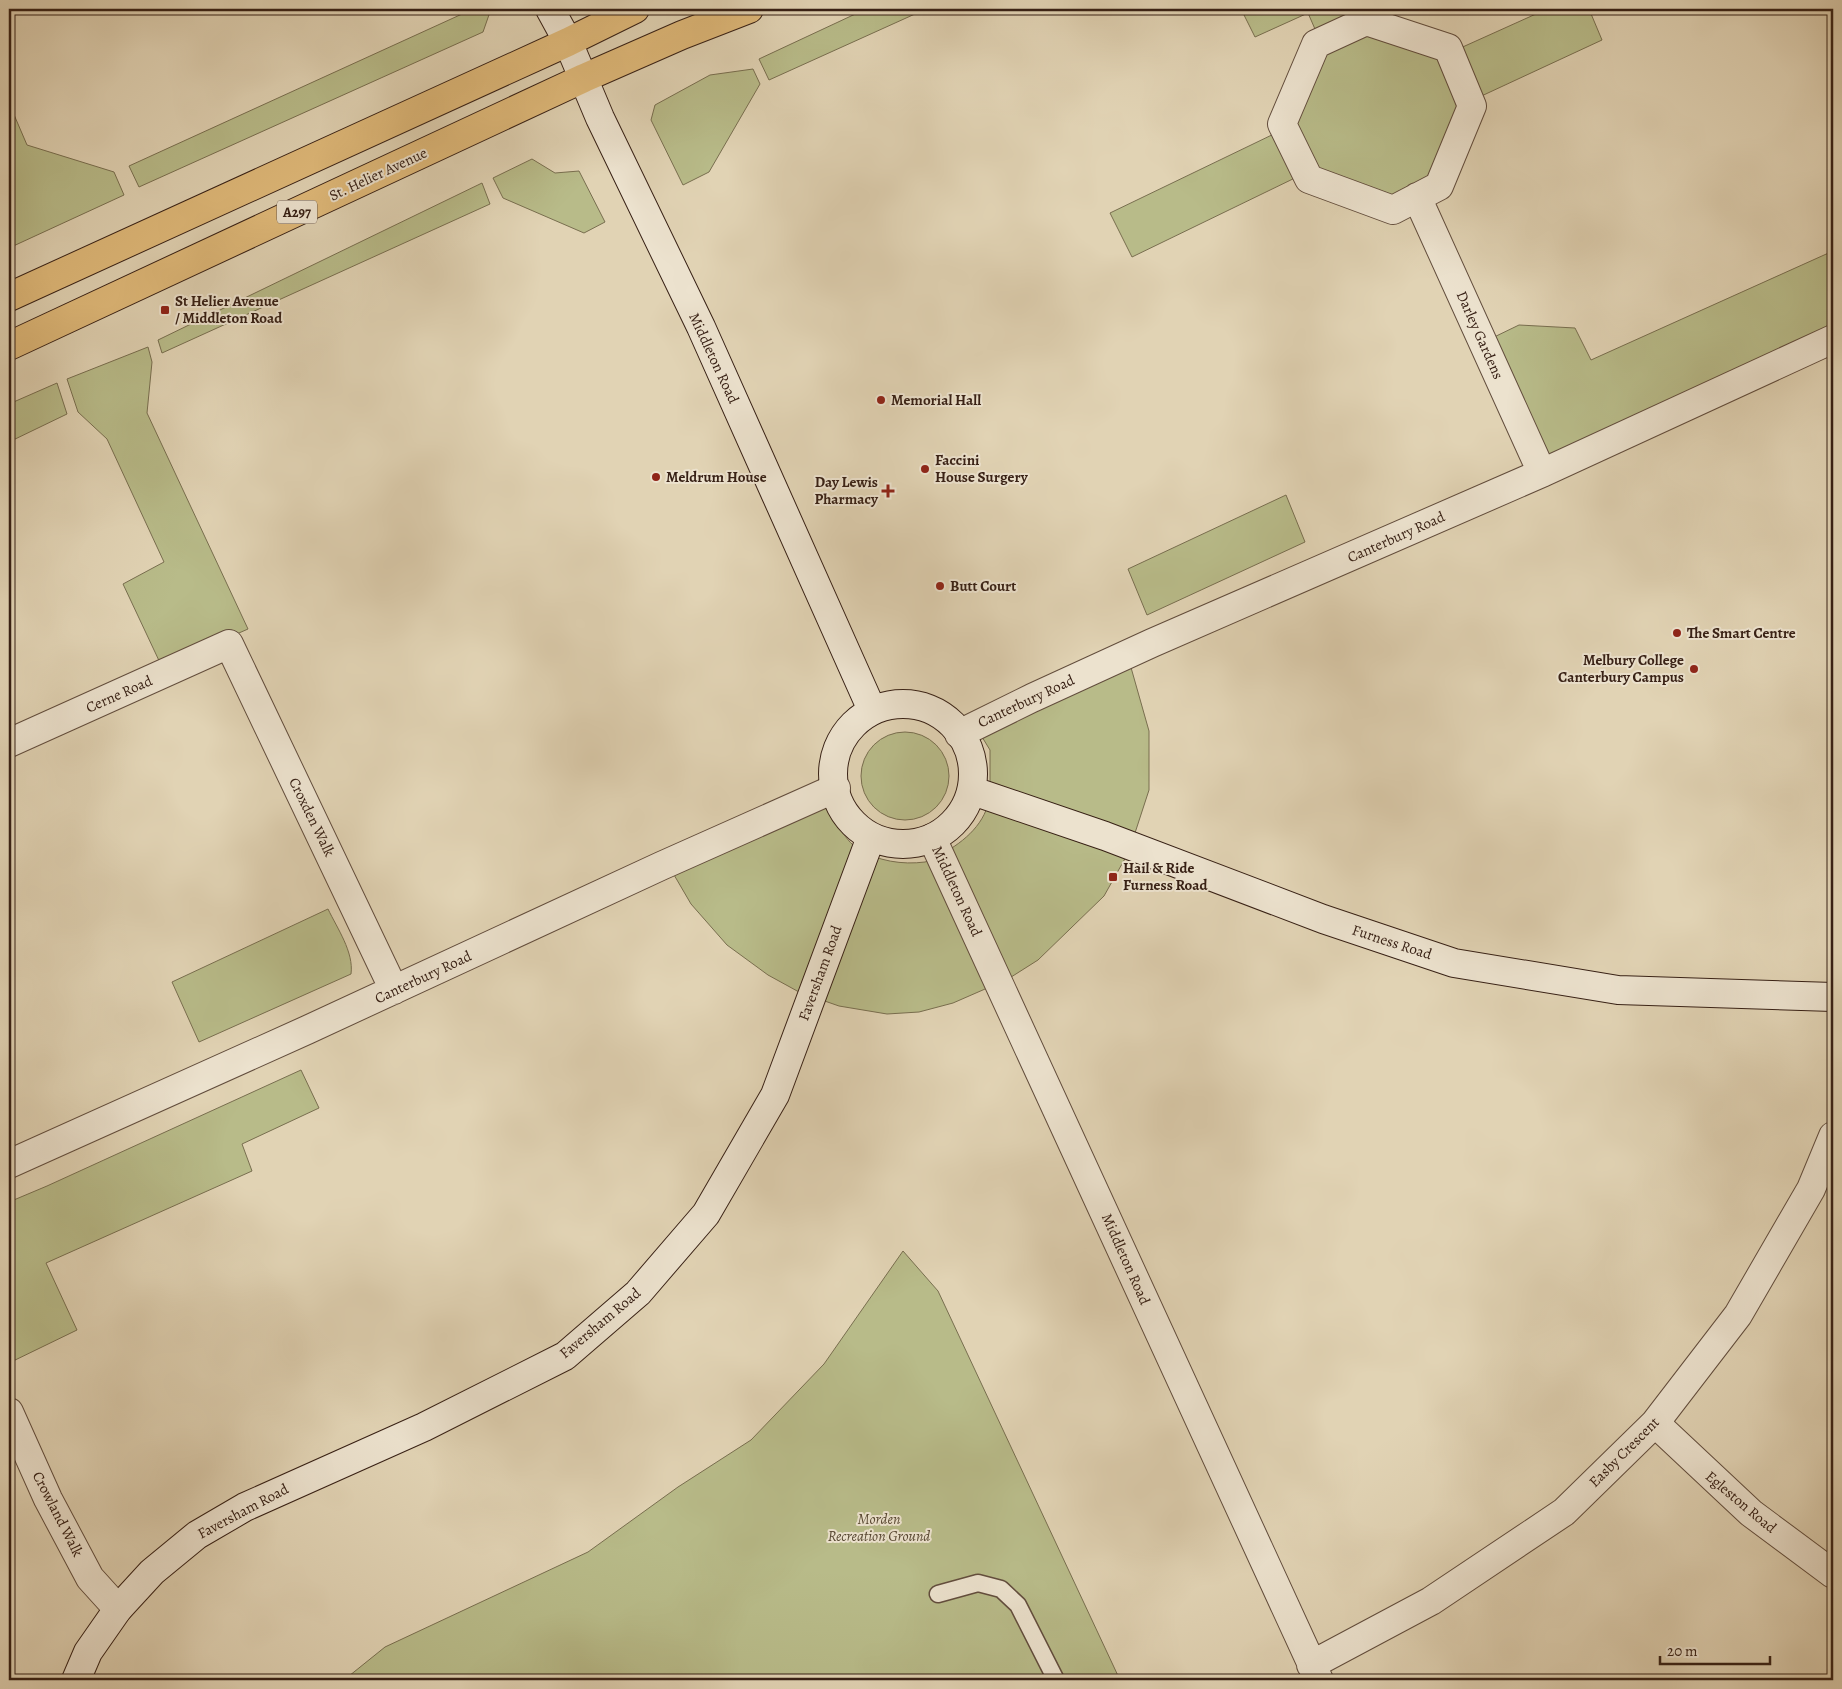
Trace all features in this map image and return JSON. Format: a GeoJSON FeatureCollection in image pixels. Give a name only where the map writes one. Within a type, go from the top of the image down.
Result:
{"type":"FeatureCollection","features":[{"type":"Feature","properties":{"kind":"highway"},"geometry":{"type":"LineString","coordinates":[[9,297],[568,42],[635,9]]}},
{"type":"Feature","properties":{"kind":"highway","name":"St. Helier Avenue"},"geometry":{"type":"LineString","coordinates":[[9,346],[584,78],[682,35],[749,9]]}},
{"type":"Feature","properties":{"kind":"street","name":"Middleton Road"},"geometry":{"type":"LineString","coordinates":[[550,9],[568,42],[600,118],[662,244],[769,476],[872,710]]}},
{"type":"Feature","properties":{"kind":"street"},"geometry":{"type":"LineString","coordinates":[[1366,21],[1448,48],[1472,106],[1439,186],[1418,197],[1393,210],[1309,179],[1282,124],[1316,44],[1366,21]]}},
{"type":"Feature","properties":{"kind":"street","name":"Darley Gardens"},"geometry":{"type":"LineString","coordinates":[[1418,197],[1542,472]]}},
{"type":"Feature","properties":{"kind":"street","name":"Canterbury Road"},"geometry":{"type":"LineString","coordinates":[[959,734],[1152,643],[1542,472],[1833,339]]}},
{"type":"Feature","properties":{"kind":"street","name":"Cerne Road"},"geometry":{"type":"LineString","coordinates":[[9,743],[229,644]]}},
{"type":"Feature","properties":{"kind":"street","name":"Croxden Walk"},"geometry":{"type":"LineString","coordinates":[[229,644],[394,990]]}},
{"type":"Feature","properties":{"kind":"street"},"geometry":{"type":"LineString","coordinates":[[898,704],[932,713],[959,734],[966,746],[974,769],[973,791],[962,810],[952,822],[932,838],[904,845],[892,844],[871,837],[851,819],[836,788],[832,767],[839,742],[853,723],[872,710],[898,704]]}},
{"type":"Feature","properties":{"kind":"street","name":"Canterbury Road"},"geometry":{"type":"LineString","coordinates":[[9,1164],[836,788]]}},
{"type":"Feature","properties":{"kind":"street","name":"Furness Road"},"geometry":{"type":"LineString","coordinates":[[973,791],[1105,836],[1323,920],[1454,963],[1618,990],[1833,996]]}},
{"type":"Feature","properties":{"kind":"street","name":"Faversham Road"},"geometry":{"type":"LineString","coordinates":[[76,1680],[88,1652],[118,1609],[152,1572],[196,1535],[261,1500],[424,1427],[565,1356],[638,1293],[706,1214],[775,1095],[871,837]]}},
{"type":"Feature","properties":{"kind":"street","name":"Middleton Road"},"geometry":{"type":"LineString","coordinates":[[932,838],[1107,1215],[1315,1672]]}},
{"type":"Feature","properties":{"kind":"street","name":"Easby Crescent"},"geometry":{"type":"LineString","coordinates":[[1315,1672],[1431,1601],[1564,1512],[1655,1423],[1738,1316],[1811,1189],[1833,1136]]}},
{"type":"Feature","properties":{"kind":"street","name":"Crowland Walk"},"geometry":{"type":"LineString","coordinates":[[9,1412],[48,1499],[90,1578],[118,1609]]}},
{"type":"Feature","properties":{"kind":"street","name":"Egleston Road"},"geometry":{"type":"LineString","coordinates":[[1655,1423],[1751,1513],[1833,1574]]}},
{"type":"Feature","properties":{"kind":"lane"},"geometry":{"type":"LineString","coordinates":[[938,1594],[978,1583],[1001,1589],[1018,1605],[1056,1680]]}},
{"type":"Feature","properties":{"kind":"green space"},"geometry":{"type":"Polygon","coordinates":[[[473,9],[491,9],[483,32],[139,187],[129,166],[473,9]]]}},
{"type":"Feature","properties":{"kind":"green space"},"geometry":{"type":"Polygon","coordinates":[[[866,9],[926,9],[769,80],[759,59],[866,9]]]}},
{"type":"Feature","properties":{"kind":"green space"},"geometry":{"type":"Polygon","coordinates":[[[1241,9],[1355,9],[1360,18],[1318,36],[1308,13],[1255,37],[1241,9]]]}},
{"type":"Feature","properties":{"kind":"green space"},"geometry":{"type":"Polygon","coordinates":[[[1547,9],[1589,9],[1602,40],[1475,99],[1456,50],[1547,9]]]}},
{"type":"Feature","properties":{"kind":"green space"},"geometry":{"type":"Polygon","coordinates":[[[1362,23],[1442,56],[1465,105],[1434,182],[1392,201],[1315,173],[1289,123],[1321,49],[1362,23]]]}},
{"type":"Feature","properties":{"kind":"green space"},"geometry":{"type":"Polygon","coordinates":[[[753,69],[760,84],[709,172],[683,185],[651,120],[655,105],[710,75],[753,69]]]}},
{"type":"Feature","properties":{"kind":"green space"},"geometry":{"type":"Polygon","coordinates":[[[9,103],[27,145],[114,172],[124,195],[9,248],[9,103]]]}},
{"type":"Feature","properties":{"kind":"green space"},"geometry":{"type":"Polygon","coordinates":[[[1278,132],[1299,176],[1132,257],[1110,213],[1278,132]]]}},
{"type":"Feature","properties":{"kind":"green space"},"geometry":{"type":"Polygon","coordinates":[[[532,159],[555,173],[579,171],[605,222],[584,233],[503,198],[493,178],[532,159]]]}},
{"type":"Feature","properties":{"kind":"green space"},"geometry":{"type":"Polygon","coordinates":[[[482,183],[490,204],[162,353],[158,340],[482,183]]]}},
{"type":"Feature","properties":{"kind":"green space"},"geometry":{"type":"Polygon","coordinates":[[[1833,251],[1833,326],[1538,465],[1488,340],[1519,325],[1575,328],[1591,360],[1833,251]]]}},
{"type":"Feature","properties":{"kind":"green space"},"geometry":{"type":"Polygon","coordinates":[[[148,347],[152,362],[147,413],[248,629],[162,667],[123,584],[164,562],[107,439],[78,412],[67,379],[148,347]]]}},
{"type":"Feature","properties":{"kind":"green space"},"geometry":{"type":"Polygon","coordinates":[[[57,383],[67,414],[9,442],[9,404],[57,383]]]}},
{"type":"Feature","properties":{"kind":"green space"},"geometry":{"type":"Polygon","coordinates":[[[1286,495],[1305,542],[1147,615],[1128,569],[1286,495]]]}},
{"type":"Feature","properties":{"kind":"green space"},"geometry":{"type":"Polygon","coordinates":[[[1130,664],[1149,731],[1149,790],[1134,836],[990,784],[990,750],[979,732],[1130,664]]]}},
{"type":"Feature","properties":{"kind":"green space"},"geometry":{"type":"Polygon","coordinates":[[[905,732],[922,735],[930,739],[942,751],[946,759],[949,776],[946,793],[942,801],[930,813],[922,817],[905,820],[888,817],[880,813],[868,801],[864,793],[861,776],[864,759],[868,751],[880,739],[888,735],[905,732]]]}},
{"type":"Feature","properties":{"kind":"green space"},"geometry":{"type":"Polygon","coordinates":[[[824,799],[838,826],[853,845],[874,857],[890,861],[925,862],[947,851],[963,840],[976,827],[982,819],[989,801],[1127,855],[1104,896],[1038,960],[1008,979],[953,1003],[919,1012],[887,1014],[839,1006],[799,992],[768,975],[727,945],[691,904],[670,868],[824,799]]]}},
{"type":"Feature","properties":{"kind":"green space"},"geometry":{"type":"Polygon","coordinates":[[[328,909],[350,957],[351,974],[199,1042],[172,982],[328,909]]]}},
{"type":"Feature","properties":{"kind":"green space"},"geometry":{"type":"Polygon","coordinates":[[[301,1070],[319,1108],[242,1144],[252,1171],[46,1263],[77,1330],[9,1363],[9,1202],[301,1070]]]}},
{"type":"Feature","properties":{"kind":"green space","name":"Morden Recreation Ground"},"geometry":{"type":"Polygon","coordinates":[[[903,1251],[938,1291],[1120,1680],[344,1680],[385,1647],[588,1552],[678,1487],[751,1440],[824,1364],[903,1251]]]}},
{"type":"Feature","properties":{"kind":"place","name":"St Helier Avenue / Middleton Road"},"geometry":{"type":"Point","coordinates":[165,310]}},
{"type":"Feature","properties":{"kind":"place","name":"Memorial Hall"},"geometry":{"type":"Point","coordinates":[881,400]}},
{"type":"Feature","properties":{"kind":"place","name":"Faccini House Surgery"},"geometry":{"type":"Point","coordinates":[925,469]}},
{"type":"Feature","properties":{"kind":"place","name":"Meldrum House"},"geometry":{"type":"Point","coordinates":[656,477]}},
{"type":"Feature","properties":{"kind":"place","name":"Day Lewis Pharmacy"},"geometry":{"type":"Point","coordinates":[888,491]}},
{"type":"Feature","properties":{"kind":"place","name":"Butt Court"},"geometry":{"type":"Point","coordinates":[940,586]}},
{"type":"Feature","properties":{"kind":"place","name":"The Smart Centre"},"geometry":{"type":"Point","coordinates":[1677,633]}},
{"type":"Feature","properties":{"kind":"place","name":"Melbury College Canterbury Campus"},"geometry":{"type":"Point","coordinates":[1694,669]}},
{"type":"Feature","properties":{"kind":"place","name":"Hail & Ride Furness Road"},"geometry":{"type":"Point","coordinates":[1113,877]}}]}
